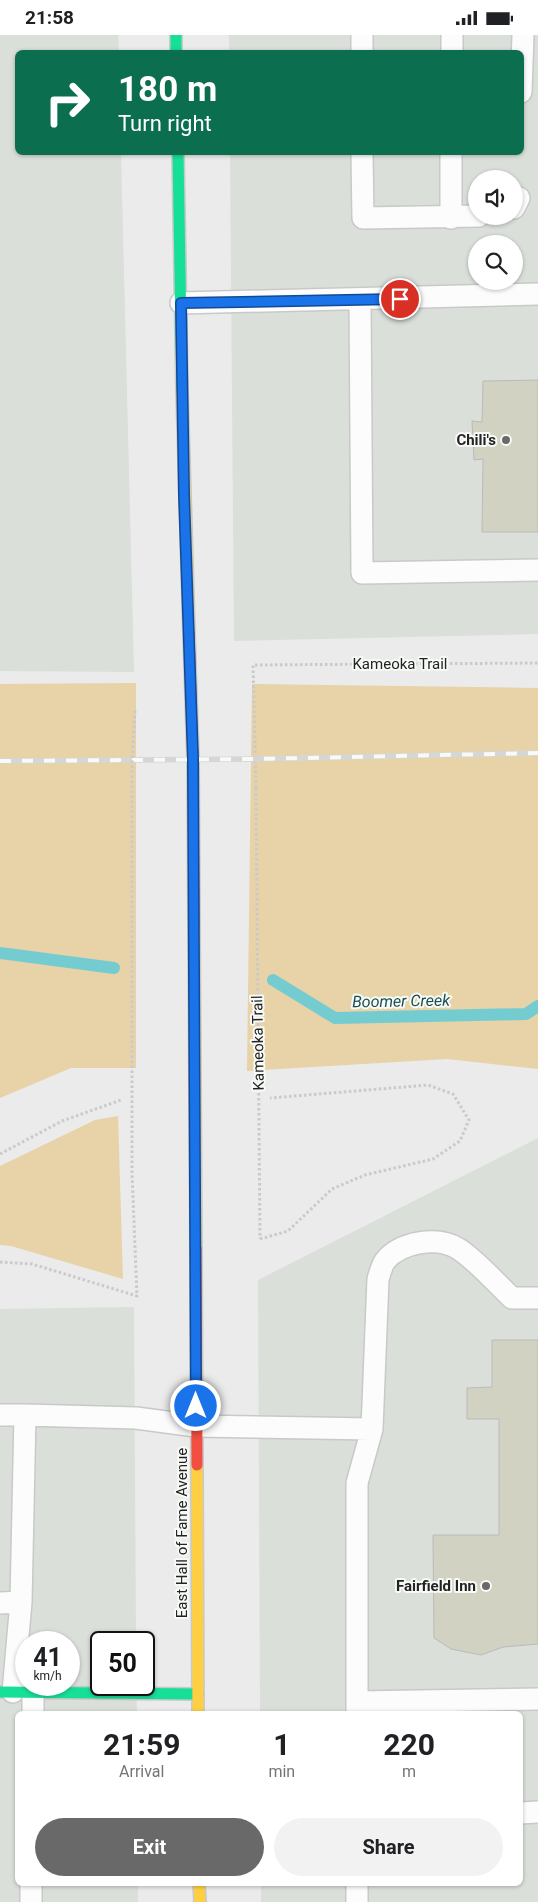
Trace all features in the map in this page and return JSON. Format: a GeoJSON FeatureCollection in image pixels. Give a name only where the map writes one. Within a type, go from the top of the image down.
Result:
{"type":"FeatureCollection","features":[{"type":"Feature","properties":{"kind":"main road"},"geometry":{"type":"LineString","coordinates":[[176,35],[176,50]]}},
{"type":"Feature","properties":{"kind":"main road","name":"East Hall of Fame Avenue"},"geometry":{"type":"LineString","coordinates":[[178,155],[184,495],[193,760],[198,1711]]}},
{"type":"Feature","properties":{"kind":"main road"},"geometry":{"type":"LineString","coordinates":[[80,1693],[198,1695]]}},
{"type":"Feature","properties":{"kind":"main road"},"geometry":{"type":"LineString","coordinates":[[200,1886],[200,1902]]}},
{"type":"Feature","properties":{"kind":"lane"},"geometry":{"type":"LineString","coordinates":[[362,35],[362,50]]}},
{"type":"Feature","properties":{"kind":"lane"},"geometry":{"type":"LineString","coordinates":[[452,35],[452,50]]}},
{"type":"Feature","properties":{"kind":"lane"},"geometry":{"type":"LineString","coordinates":[[522,50],[523,35]]}},
{"type":"Feature","properties":{"kind":"lane"},"geometry":{"type":"LineString","coordinates":[[362,155],[362,218],[468,217]]}},
{"type":"Feature","properties":{"kind":"lane"},"geometry":{"type":"LineString","coordinates":[[451,155],[451,218]]}},
{"type":"Feature","properties":{"kind":"lane"},"geometry":{"type":"LineString","coordinates":[[181,303],[360,300],[538,294]]}},
{"type":"Feature","properties":{"kind":"lane"},"geometry":{"type":"LineString","coordinates":[[360,300],[362,573],[538,570]]}},
{"type":"Feature","properties":{"kind":"lane"},"geometry":{"type":"LineString","coordinates":[[538,1298],[512,1298],[457,1248],[441,1242],[424,1242],[402,1247],[385,1261],[378,1279],[372,1429],[357,1483],[357,1708],[538,1699]]}},
{"type":"Feature","properties":{"kind":"lane"},"geometry":{"type":"LineString","coordinates":[[0,1415],[136,1418],[196,1425],[372,1429]]}},
{"type":"Feature","properties":{"kind":"lane"},"geometry":{"type":"LineString","coordinates":[[19,1631],[25,1415]]}},
{"type":"Feature","properties":{"kind":"lane"},"geometry":{"type":"LineString","coordinates":[[0,1603],[21,1602]]}},
{"type":"Feature","properties":{"kind":"lane"},"geometry":{"type":"LineString","coordinates":[[18,1696],[31,1711]]}},
{"type":"Feature","properties":{"kind":"lane"},"geometry":{"type":"LineString","coordinates":[[523,1813],[538,1812]]}},
{"type":"Feature","properties":{"kind":"lane"},"geometry":{"type":"LineString","coordinates":[[30,1902],[31,1886]]}},
{"type":"Feature","properties":{"kind":"lane"},"geometry":{"type":"LineString","coordinates":[[357,1886],[357,1902]]}},
{"type":"Feature","properties":{"kind":"path","name":"Kameoka Trail"},"geometry":{"type":"LineString","coordinates":[[270,1098],[428,1085],[453,1094],[469,1120],[460,1141],[433,1159],[365,1175],[332,1189],[288,1231],[260,1239],[253,665],[538,663]]}},
{"type":"Feature","properties":{"kind":"path"},"geometry":{"type":"LineString","coordinates":[[0,1262],[32,1264],[137,1295],[132,1173],[132,760],[135,710]]}},
{"type":"Feature","properties":{"kind":"path"},"geometry":{"type":"LineString","coordinates":[[0,1154],[62,1121],[121,1100]]}},
{"type":"Feature","properties":{"kind":"shaded area"},"geometry":{"type":"Polygon","coordinates":[[[0,35],[118,35],[119,50],[15,50],[15,155],[121,155],[134,672],[0,671],[0,35]]]}},
{"type":"Feature","properties":{"kind":"shaded area"},"geometry":{"type":"Polygon","coordinates":[[[229,35],[538,35],[538,634],[234,641],[230,155],[524,155],[524,50],[229,50],[229,35]]]}},
{"type":"Feature","properties":{"kind":"shaded area"},"geometry":{"type":"Polygon","coordinates":[[[136,683],[136,1068],[71,1068],[0,1098],[0,684],[136,683]]]}},
{"type":"Feature","properties":{"kind":"shaded area"},"geometry":{"type":"Polygon","coordinates":[[[252,684],[538,688],[538,1069],[447,1059],[247,1071],[252,684]]]}},
{"type":"Feature","properties":{"kind":"shaded area"},"geometry":{"type":"Polygon","coordinates":[[[118,1116],[123,1279],[11,1246],[0,1245],[0,1166],[95,1120],[118,1116]]]}},
{"type":"Feature","properties":{"kind":"shaded area"},"geometry":{"type":"Polygon","coordinates":[[[538,1138],[538,1902],[261,1902],[261,1886],[523,1886],[523,1711],[260,1711],[258,1280],[538,1138]]]}},
{"type":"Feature","properties":{"kind":"shaded area"},"geometry":{"type":"Polygon","coordinates":[[[134,1307],[136,1631],[90,1631],[90,1696],[136,1696],[137,1711],[15,1711],[15,1886],[138,1886],[138,1902],[0,1902],[0,1309],[134,1307]]]}},
{"type":"Feature","properties":{"kind":"building","name":"Chili's"},"geometry":{"type":"Polygon","coordinates":[[[538,380],[538,532],[482,532],[483,459],[474,460],[472,421],[482,422],[483,381],[538,380]]]}},
{"type":"Feature","properties":{"kind":"building"},"geometry":{"type":"Polygon","coordinates":[[[492,1340],[538,1340],[538,1644],[503,1647],[481,1655],[451,1649],[434,1638],[433,1535],[499,1535],[499,1419],[467,1419],[467,1388],[492,1387],[492,1340]]]}},
{"type":"Feature","properties":{"kind":"waterway","name":"Boomer Creek"},"geometry":{"type":"LineString","coordinates":[[0,953],[114,968]]}},
{"type":"Feature","properties":{"kind":"waterway","name":"Boomer Creek"},"geometry":{"type":"LineString","coordinates":[[273,980],[335,1018],[526,1014],[538,1006]]}},
{"type":"Feature","properties":{"kind":"railway"},"geometry":{"type":"LineString","coordinates":[[0,761],[256,759],[538,753]]}},
{"type":"Feature","properties":{"kind":"traffic: fast"},"geometry":{"type":"LineString","coordinates":[[176,35],[176,50]]}},
{"type":"Feature","properties":{"kind":"traffic: fast"},"geometry":{"type":"LineString","coordinates":[[178,155],[182,391]]}},
{"type":"Feature","properties":{"kind":"traffic: fast"},"geometry":{"type":"LineString","coordinates":[[0,1692],[198,1694]]}},
{"type":"Feature","properties":{"kind":"traffic: slow"},"geometry":{"type":"LineString","coordinates":[[182,391],[189,633]]}},
{"type":"Feature","properties":{"kind":"traffic: slow"},"geometry":{"type":"LineString","coordinates":[[194,925],[196,1248]]}},
{"type":"Feature","properties":{"kind":"traffic: slow"},"geometry":{"type":"LineString","coordinates":[[197,1465],[198,1711]]}},
{"type":"Feature","properties":{"kind":"traffic: slow"},"geometry":{"type":"LineString","coordinates":[[199,1886],[200,1902]]}},
{"type":"Feature","properties":{"kind":"traffic: jam"},"geometry":{"type":"LineString","coordinates":[[189,633],[193,760],[194,925]]}},
{"type":"Feature","properties":{"kind":"traffic: jam"},"geometry":{"type":"LineString","coordinates":[[196,1248],[197,1465]]}},
{"type":"Feature","properties":{"kind":"place","name":"Chili's"},"geometry":{"type":"Point","coordinates":[506,440]}},
{"type":"Feature","properties":{"kind":"place","name":"Fairfield Inn"},"geometry":{"type":"Point","coordinates":[486,1586]}},
{"type":"Feature","properties":{"kind":"route"},"geometry":{"type":"LineString","coordinates":[[196,1406],[193,760],[184,495],[181,303],[400,299]]}}]}
